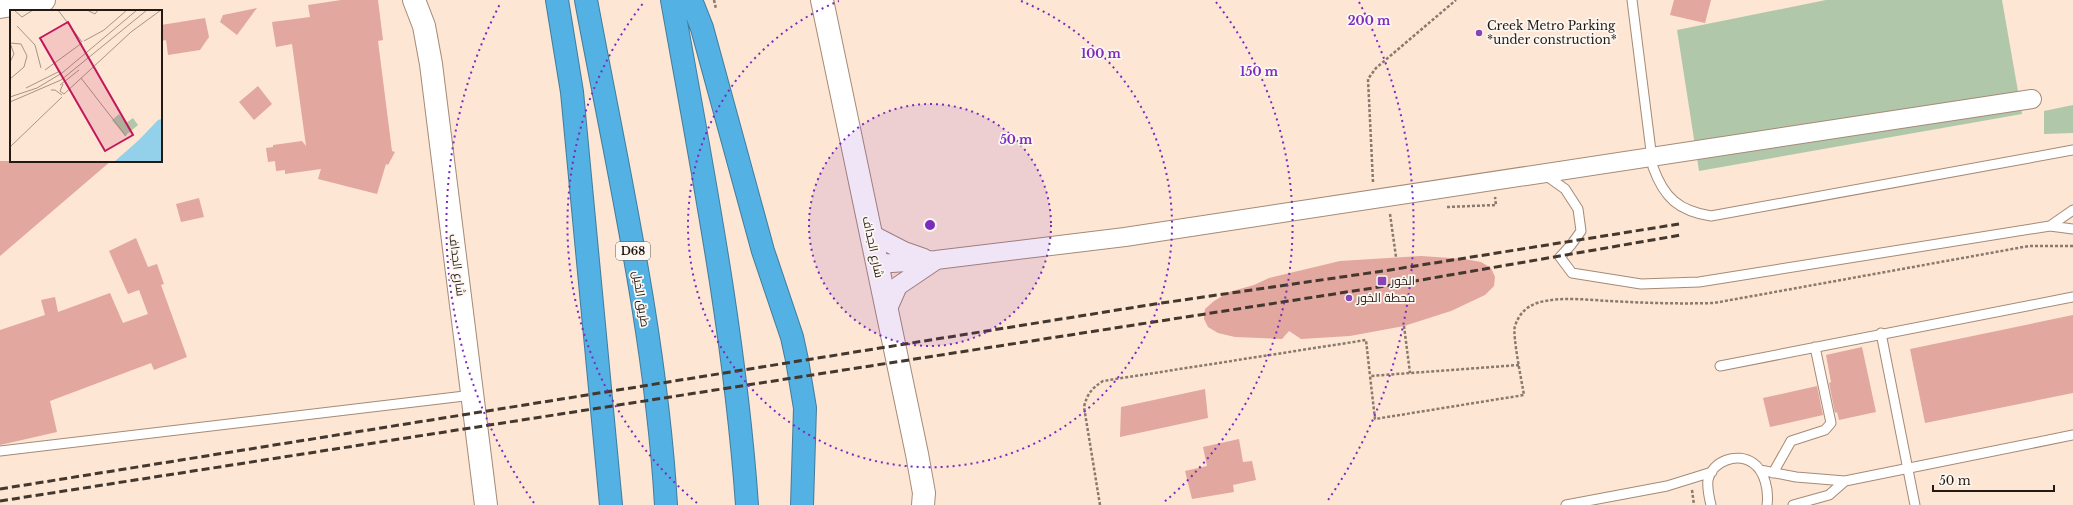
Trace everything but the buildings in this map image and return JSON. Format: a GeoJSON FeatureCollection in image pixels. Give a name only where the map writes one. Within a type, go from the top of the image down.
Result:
{"type":"FeatureCollection","features":[{"type":"Feature","properties":{"kind":"highway"},"geometry":{"type":"LineString","coordinates":[[557,0],[572,92],[611,505]]}},
{"type":"Feature","properties":{"kind":"highway","name":"طريق الخيل"},"geometry":{"type":"LineString","coordinates":[[586,0],[634,256],[650,357],[666,505]]}},
{"type":"Feature","properties":{"kind":"highway"},"geometry":{"type":"LineString","coordinates":[[672,0],[731,344],[743,448],[747,505]]}},
{"type":"Feature","properties":{"kind":"highway"},"geometry":{"type":"LineString","coordinates":[[691,0],[706,43],[763,251],[792,337],[802,384],[804,408],[802,505]]}},
{"type":"Feature","properties":{"kind":"highway"},"geometry":{"type":"LineString","coordinates":[[804,458],[809,505]]}},
{"type":"Feature","properties":{"kind":"street"},"geometry":{"type":"LineString","coordinates":[[0,7],[44,0]]}},
{"type":"Feature","properties":{"kind":"street","name":"شارع الجداف"},"geometry":{"type":"LineString","coordinates":[[414,0],[424,26]]}},
{"type":"Feature","properties":{"kind":"street","name":"شارع الجداف"},"geometry":{"type":"LineString","coordinates":[[424,0],[424,26],[431,64],[486,505]]}},
{"type":"Feature","properties":{"kind":"street","name":"شارع الجداف"},"geometry":{"type":"LineString","coordinates":[[822,0],[927,501]]}},
{"type":"Feature","properties":{"kind":"street"},"geometry":{"type":"LineString","coordinates":[[878,271],[936,260],[1125,237],[2032,99]]}},
{"type":"Feature","properties":{"kind":"street"},"geometry":{"type":"LineString","coordinates":[[871,234],[904,251],[936,260]]}},
{"type":"Feature","properties":{"kind":"street"},"geometry":{"type":"LineString","coordinates":[[887,311],[898,286],[936,260]]}},
{"type":"Feature","properties":{"kind":"lane"},"geometry":{"type":"LineString","coordinates":[[1632,0],[1643,98],[1653,168],[1659,183],[1668,196],[1680,207],[1695,214],[1711,216],[2073,150]]}},
{"type":"Feature","properties":{"kind":"lane"},"geometry":{"type":"LineString","coordinates":[[1543,173],[1565,189],[1578,208],[1581,231],[1560,257],[1572,273],[1641,284],[1699,282],[2050,226],[2073,229]]}},
{"type":"Feature","properties":{"kind":"lane"},"geometry":{"type":"LineString","coordinates":[[2050,226],[2073,210]]}},
{"type":"Feature","properties":{"kind":"lane"},"geometry":{"type":"LineString","coordinates":[[1720,366],[1881,333],[2073,297]]}},
{"type":"Feature","properties":{"kind":"lane"},"geometry":{"type":"LineString","coordinates":[[1881,333],[1915,505]]}},
{"type":"Feature","properties":{"kind":"lane"},"geometry":{"type":"LineString","coordinates":[[1773,473],[1791,441],[1825,430],[1831,423],[1815,346]]}},
{"type":"Feature","properties":{"kind":"lane"},"geometry":{"type":"LineString","coordinates":[[0,451],[473,395]]}},
{"type":"Feature","properties":{"kind":"lane"},"geometry":{"type":"LineString","coordinates":[[1760,470],[1807,478],[1845,481],[2073,435]]}},
{"type":"Feature","properties":{"kind":"lane"},"geometry":{"type":"LineString","coordinates":[[1711,505],[1708,480],[1712,472],[1722,462],[1735,458],[1745,459],[1753,463],[1760,470],[1764,478],[1767,505]]}},
{"type":"Feature","properties":{"kind":"lane"},"geometry":{"type":"LineString","coordinates":[[1566,505],[1667,486],[1712,472]]}},
{"type":"Feature","properties":{"kind":"lane"},"geometry":{"type":"LineString","coordinates":[[1793,505],[1829,495],[1845,481]]}},
{"type":"Feature","properties":{"kind":"path"},"geometry":{"type":"LineString","coordinates":[[1374,199],[1368,79],[1376,68],[1456,0]]}},
{"type":"Feature","properties":{"kind":"path"},"geometry":{"type":"LineString","coordinates":[[1443,207],[1496,205]]}},
{"type":"Feature","properties":{"kind":"path"},"geometry":{"type":"LineString","coordinates":[[1389,209],[1396,257]]}},
{"type":"Feature","properties":{"kind":"path"},"geometry":{"type":"LineString","coordinates":[[1100,505],[1084,407],[1087,396],[1094,386],[1103,381],[1366,340],[1375,419],[1524,395],[1514,328],[1519,316],[1526,308],[1538,303],[1565,299],[1678,304],[1714,303],[2029,246],[2073,246]]}},
{"type":"Feature","properties":{"kind":"path"},"geometry":{"type":"LineString","coordinates":[[1404,326],[1410,373]]}},
{"type":"Feature","properties":{"kind":"path"},"geometry":{"type":"LineString","coordinates":[[1370,376],[1520,365]]}},
{"type":"Feature","properties":{"kind":"green space"},"geometry":{"type":"Polygon","coordinates":[[[1826,0],[2002,0],[2022,114],[1699,171],[1677,30],[1826,0]]]}},
{"type":"Feature","properties":{"kind":"green space"},"geometry":{"type":"Polygon","coordinates":[[[2073,105],[2073,133],[2044,134],[2044,111],[2073,105]]]}},
{"type":"Feature","properties":{"kind":"railway"},"geometry":{"type":"LineString","coordinates":[[0,489],[1155,304],[1390,270],[1679,224]]}},
{"type":"Feature","properties":{"kind":"railway"},"geometry":{"type":"LineString","coordinates":[[0,501],[1392,285],[1681,235]]}},
{"type":"Feature","properties":{"kind":"place","name":"Creek Metro Parking *under construction*"},"geometry":{"type":"Point","coordinates":[1479,33]}},
{"type":"Feature","properties":{"kind":"place","name":"الخور"},"geometry":{"type":"Point","coordinates":[1382,281]}},
{"type":"Feature","properties":{"kind":"place","name":"محطة الخور"},"geometry":{"type":"Point","coordinates":[1349,298]}}]}
